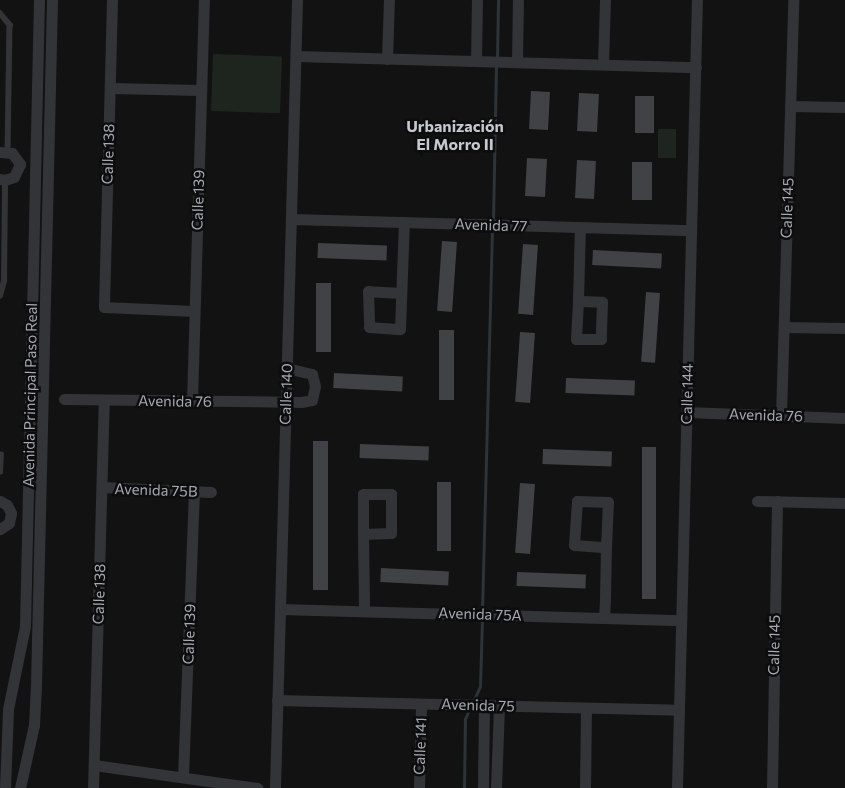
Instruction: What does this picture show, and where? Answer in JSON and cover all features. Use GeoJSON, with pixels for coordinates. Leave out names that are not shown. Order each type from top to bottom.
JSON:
{"type":"FeatureCollection","features":[{"type":"Feature","properties":{"kind":"street","name":"Avenida Principal Paso Real"},"geometry":{"type":"LineString","coordinates":[[4,788],[8,709],[25,626],[39,0]]}},
{"type":"Feature","properties":{"kind":"street","name":"Avenida Principal Paso Real"},"geometry":{"type":"LineString","coordinates":[[20,788],[34,725],[37,676],[42,521],[52,0]]}},
{"type":"Feature","properties":{"kind":"street","name":"Calle 138"},"geometry":{"type":"LineString","coordinates":[[112,0],[104,308],[194,311]]}},
{"type":"Feature","properties":{"kind":"street","name":"Calle 139"},"geometry":{"type":"LineString","coordinates":[[192,401],[204,0]]}},
{"type":"Feature","properties":{"kind":"street","name":"Calle 140"},"geometry":{"type":"LineString","coordinates":[[275,788],[297,0]]}},
{"type":"Feature","properties":{"kind":"street"},"geometry":{"type":"LineString","coordinates":[[387,59],[389,0]]}},
{"type":"Feature","properties":{"kind":"street"},"geometry":{"type":"LineString","coordinates":[[476,61],[477,0]]}},
{"type":"Feature","properties":{"kind":"street"},"geometry":{"type":"LineString","coordinates":[[511,62],[518,0]]}},
{"type":"Feature","properties":{"kind":"street"},"geometry":{"type":"LineString","coordinates":[[603,64],[606,0]]}},
{"type":"Feature","properties":{"kind":"street","name":"Calle 144"},"geometry":{"type":"LineString","coordinates":[[677,788],[697,0]]}},
{"type":"Feature","properties":{"kind":"street","name":"Calle 145"},"geometry":{"type":"LineString","coordinates":[[781,416],[793,0]]}},
{"type":"Feature","properties":{"kind":"street"},"geometry":{"type":"LineString","coordinates":[[296,56],[696,67]]}},
{"type":"Feature","properties":{"kind":"street"},"geometry":{"type":"LineString","coordinates":[[110,88],[201,90]]}},
{"type":"Feature","properties":{"kind":"street"},"geometry":{"type":"LineString","coordinates":[[790,106],[845,108]]}},
{"type":"Feature","properties":{"kind":"street"},"geometry":{"type":"LineString","coordinates":[[4,152],[16,156],[20,164],[35,171],[48,171]]}},
{"type":"Feature","properties":{"kind":"street"},"geometry":{"type":"LineString","coordinates":[[3,180],[14,177],[20,164]]}},
{"type":"Feature","properties":{"kind":"street","name":"Avenida 77"},"geometry":{"type":"LineString","coordinates":[[291,219],[691,230]]}},
{"type":"Feature","properties":{"kind":"street"},"geometry":{"type":"LineString","coordinates":[[401,293],[404,222]]}},
{"type":"Feature","properties":{"kind":"street"},"geometry":{"type":"LineString","coordinates":[[578,301],[580,227]]}},
{"type":"Feature","properties":{"kind":"street"},"geometry":{"type":"LineString","coordinates":[[784,327],[845,328]]}},
{"type":"Feature","properties":{"kind":"street","name":"Avenida 76"},"geometry":{"type":"LineString","coordinates":[[64,399],[286,402],[312,400],[315,386],[312,374],[287,368]]}},
{"type":"Feature","properties":{"kind":"street","name":"Calle 138"},"geometry":{"type":"LineString","coordinates":[[93,788],[104,400]]}},
{"type":"Feature","properties":{"kind":"street","name":"Avenida 76"},"geometry":{"type":"LineString","coordinates":[[687,412],[845,418]]}},
{"type":"Feature","properties":{"kind":"street","name":"Avenida 75B"},"geometry":{"type":"LineString","coordinates":[[102,487],[210,492]]}},
{"type":"Feature","properties":{"kind":"street","name":"Calle 139"},"geometry":{"type":"LineString","coordinates":[[184,777],[194,491]]}},
{"type":"Feature","properties":{"kind":"street"},"geometry":{"type":"LineString","coordinates":[[0,500],[7,505],[11,515],[9,523],[0,529]]}},
{"type":"Feature","properties":{"kind":"street"},"geometry":{"type":"LineString","coordinates":[[604,618],[608,502],[577,501],[574,545],[606,547]]}},
{"type":"Feature","properties":{"kind":"street"},"geometry":{"type":"LineString","coordinates":[[757,501],[845,503]]}},
{"type":"Feature","properties":{"kind":"street","name":"Calle 145"},"geometry":{"type":"LineString","coordinates":[[772,788],[777,501]]}},
{"type":"Feature","properties":{"kind":"street"},"geometry":{"type":"LineString","coordinates":[[11,515],[28,520],[42,521]]}},
{"type":"Feature","properties":{"kind":"street"},"geometry":{"type":"LineString","coordinates":[[364,534],[364,610]]}},
{"type":"Feature","properties":{"kind":"street","name":"Avenida 75A"},"geometry":{"type":"LineString","coordinates":[[280,608],[681,620]]}},
{"type":"Feature","properties":{"kind":"street"},"geometry":{"type":"LineString","coordinates":[[15,673],[37,676]]}},
{"type":"Feature","properties":{"kind":"street","name":"Avenida 75"},"geometry":{"type":"LineString","coordinates":[[277,700],[679,710]]}},
{"type":"Feature","properties":{"kind":"street","name":"Calle 141"},"geometry":{"type":"LineString","coordinates":[[419,788],[421,704]]}},
{"type":"Feature","properties":{"kind":"street"},"geometry":{"type":"LineString","coordinates":[[476,705],[482,788]]}},
{"type":"Feature","properties":{"kind":"street"},"geometry":{"type":"LineString","coordinates":[[496,788],[498,706]]}},
{"type":"Feature","properties":{"kind":"street"},"geometry":{"type":"LineString","coordinates":[[585,788],[586,708]]}},
{"type":"Feature","properties":{"kind":"street"},"geometry":{"type":"LineString","coordinates":[[94,765],[257,788]]}},
{"type":"Feature","properties":{"kind":"lane"},"geometry":{"type":"LineString","coordinates":[[0,13],[10,25],[4,152]]}},
{"type":"Feature","properties":{"kind":"lane"},"geometry":{"type":"LineString","coordinates":[[0,296],[4,281],[3,180]]}},
{"type":"Feature","properties":{"kind":"lane"},"geometry":{"type":"LineString","coordinates":[[0,472],[1,455]]}},
{"type":"Feature","properties":{"kind":"shaded area"},"geometry":{"type":"Polygon","coordinates":[[[213,54],[282,56],[280,113],[211,111],[213,54]]]}},
{"type":"Feature","properties":{"kind":"shaded area"},"geometry":{"type":"Polygon","coordinates":[[[658,129],[676,129],[676,158],[658,158],[658,129]]]}},
{"type":"Feature","properties":{"kind":"building"},"geometry":{"type":"Polygon","coordinates":[[[531,91],[550,92],[548,130],[529,129],[531,91]]]}},
{"type":"Feature","properties":{"kind":"building"},"geometry":{"type":"Polygon","coordinates":[[[579,93],[599,94],[597,132],[577,131],[579,93]]]}},
{"type":"Feature","properties":{"kind":"building"},"geometry":{"type":"Polygon","coordinates":[[[635,96],[654,96],[654,133],[635,133],[635,96]]]}},
{"type":"Feature","properties":{"kind":"building"},"geometry":{"type":"Polygon","coordinates":[[[527,158],[547,159],[545,197],[525,196],[527,158]]]}},
{"type":"Feature","properties":{"kind":"building"},"geometry":{"type":"Polygon","coordinates":[[[577,160],[596,161],[594,199],[575,198],[577,160]]]}},
{"type":"Feature","properties":{"kind":"building"},"geometry":{"type":"Polygon","coordinates":[[[632,162],[652,162],[652,200],[632,200],[632,162]]]}},
{"type":"Feature","properties":{"kind":"building"},"geometry":{"type":"Polygon","coordinates":[[[442,241],[457,242],[452,312],[437,311],[442,241]]]}},
{"type":"Feature","properties":{"kind":"building"},"geometry":{"type":"Polygon","coordinates":[[[318,243],[387,245],[386,260],[317,258],[318,243]]]}},
{"type":"Feature","properties":{"kind":"building"},"geometry":{"type":"Polygon","coordinates":[[[523,244],[538,245],[533,315],[518,314],[523,244]]]}},
{"type":"Feature","properties":{"kind":"building"},"geometry":{"type":"Polygon","coordinates":[[[593,250],[662,254],[661,269],[592,265],[593,250]]]}},
{"type":"Feature","properties":{"kind":"building"},"geometry":{"type":"Polygon","coordinates":[[[316,283],[331,283],[331,352],[316,352],[316,283]]]}},
{"type":"Feature","properties":{"kind":"building"},"geometry":{"type":"Polygon","coordinates":[[[646,292],[660,293],[655,363],[641,362],[646,292]]]}},
{"type":"Feature","properties":{"kind":"building"},"geometry":{"type":"Polygon","coordinates":[[[439,330],[454,330],[454,400],[439,400],[439,330]]]}},
{"type":"Feature","properties":{"kind":"building"},"geometry":{"type":"Polygon","coordinates":[[[520,332],[535,333],[530,403],[515,402],[520,332]]]}},
{"type":"Feature","properties":{"kind":"building"},"geometry":{"type":"Polygon","coordinates":[[[334,373],[403,377],[402,392],[333,388],[334,373]]]}},
{"type":"Feature","properties":{"kind":"building"},"geometry":{"type":"Polygon","coordinates":[[[566,378],[635,380],[634,395],[565,393],[566,378]]]}},
{"type":"Feature","properties":{"kind":"building"},"geometry":{"type":"Polygon","coordinates":[[[313,441],[328,441],[328,590],[313,590],[313,441]]]}},
{"type":"Feature","properties":{"kind":"building"},"geometry":{"type":"Polygon","coordinates":[[[360,444],[429,446],[428,460],[360,458],[360,444]]]}},
{"type":"Feature","properties":{"kind":"building"},"geometry":{"type":"Polygon","coordinates":[[[642,447],[656,447],[656,599],[642,599],[642,447]]]}},
{"type":"Feature","properties":{"kind":"building"},"geometry":{"type":"Polygon","coordinates":[[[543,449],[612,451],[611,466],[542,464],[543,449]]]}},
{"type":"Feature","properties":{"kind":"building"},"geometry":{"type":"Polygon","coordinates":[[[437,482],[451,482],[451,551],[437,551],[437,482]]]}},
{"type":"Feature","properties":{"kind":"building"},"geometry":{"type":"Polygon","coordinates":[[[520,483],[535,484],[530,554],[515,553],[520,483]]]}},
{"type":"Feature","properties":{"kind":"building"},"geometry":{"type":"Polygon","coordinates":[[[381,568],[449,572],[448,586],[380,582],[381,568]]]}},
{"type":"Feature","properties":{"kind":"building"},"geometry":{"type":"Polygon","coordinates":[[[517,572],[586,574],[585,588],[517,586],[517,572]]]}},
{"type":"Feature","properties":{"kind":"waterway"},"geometry":{"type":"LineString","coordinates":[[497,59],[498,0]]}},
{"type":"Feature","properties":{"kind":"waterway"},"geometry":{"type":"LineString","coordinates":[[493,221],[496,65]]}},
{"type":"Feature","properties":{"kind":"waterway"},"geometry":{"type":"LineString","coordinates":[[482,611],[492,227]]}},
{"type":"Feature","properties":{"kind":"waterway"},"geometry":{"type":"LineString","coordinates":[[473,702],[480,686],[482,617]]}},
{"type":"Feature","properties":{"kind":"waterway"},"geometry":{"type":"LineString","coordinates":[[464,788],[465,719],[470,707]]}},
{"type":"Feature","properties":{"kind":"district","name":"Urbanización El Morro II"},"geometry":{"type":"Point","coordinates":[455,135]}}]}
